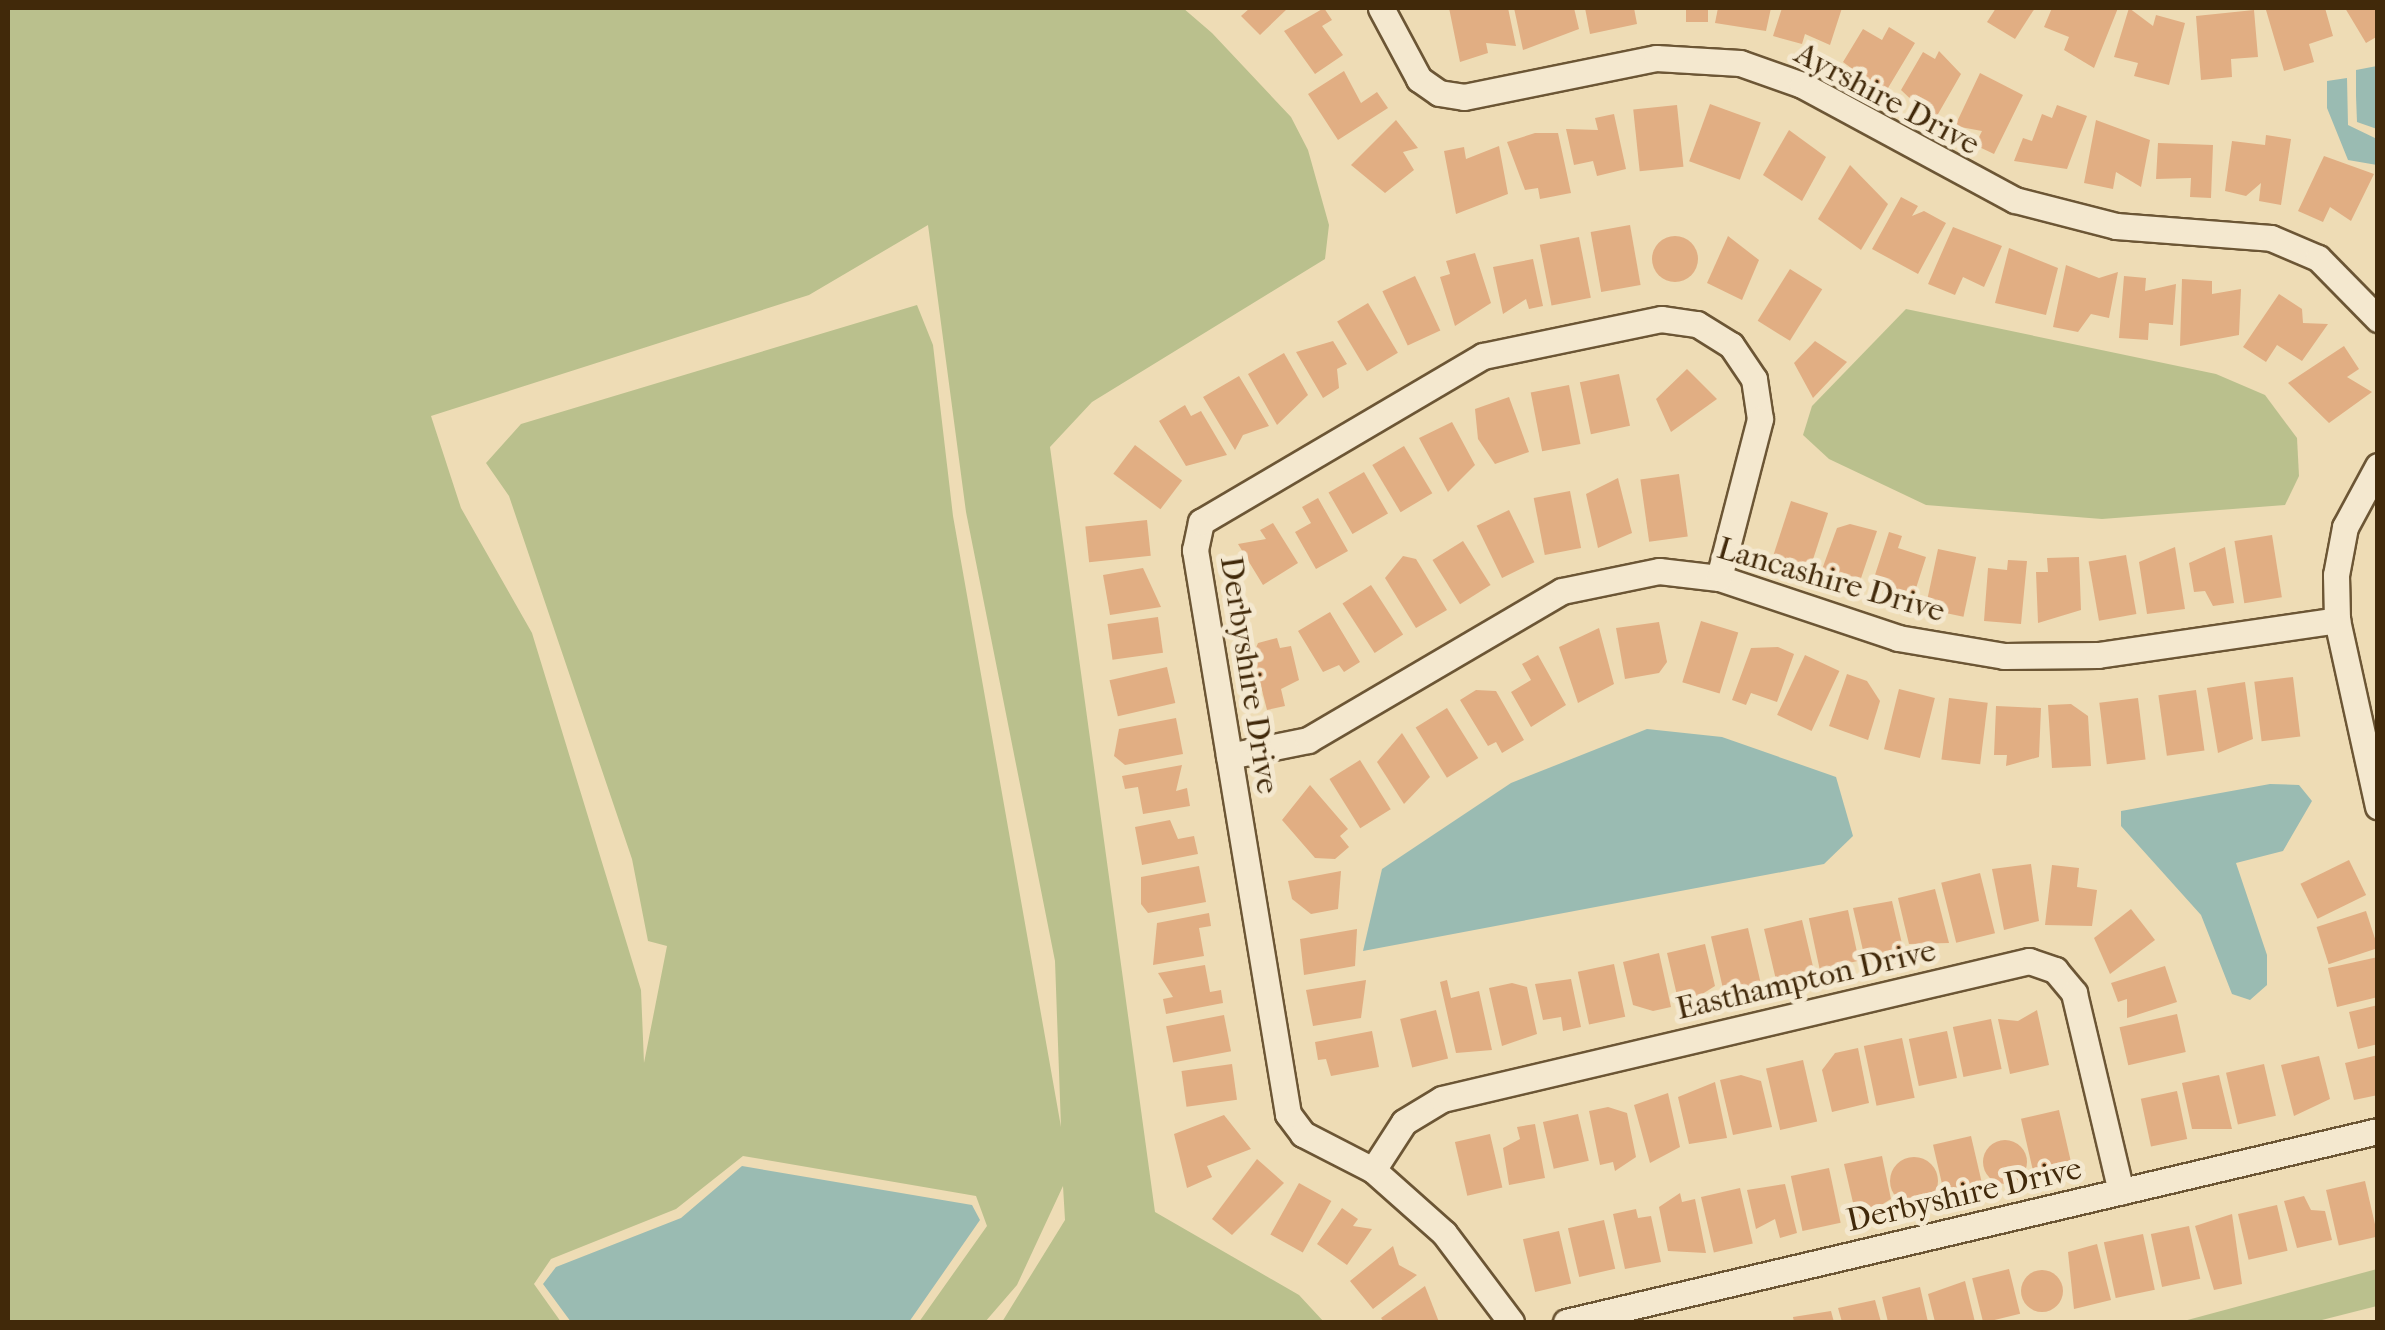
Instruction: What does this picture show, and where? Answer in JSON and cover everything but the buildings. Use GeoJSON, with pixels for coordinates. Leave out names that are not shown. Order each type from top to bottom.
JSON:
{"type":"FeatureCollection","features":[{"type":"Feature","properties":{"kind":"street","name":"Ayrshire Drive"},"geometry":{"type":"LineString","coordinates":[[1381,8],[1419,79],[1440,94],[1464,97],[1656,58],[1740,63],[1802,85],[2015,200],[2116,226],[2271,238],[2318,258],[2378,319]]}},
{"type":"Feature","properties":{"kind":"street","name":"Derbyshire Drive"},"geometry":{"type":"LineString","coordinates":[[1511,1322],[1444,1233],[1373,1170],[1303,1134],[1288,1114],[1195,550],[1201,522],[1483,356],[1661,319],[1697,324],[1731,345],[1754,380],[1760,418],[1719,578]]}},
{"type":"Feature","properties":{"kind":"street"},"geometry":{"type":"LineString","coordinates":[[2378,466],[2345,527],[2337,620],[2378,806]]}},
{"type":"Feature","properties":{"kind":"street","name":"Lancashire Drive"},"geometry":{"type":"LineString","coordinates":[[1229,756],[1308,740],[1562,591],[1659,571],[1719,578],[1898,638],[2004,656],[2098,655],[2337,620]]}},
{"type":"Feature","properties":{"kind":"street","name":"Easthampton Drive"},"geometry":{"type":"LineString","coordinates":[[1373,1170],[1404,1122],[1442,1099],[2028,961],[2055,970],[2074,993],[2121,1192]]}},
{"type":"Feature","properties":{"kind":"street","name":"Derbyshire Drive"},"geometry":{"type":"LineString","coordinates":[[1566,1322],[2378,1131]]}},
{"type":"Feature","properties":{"kind":"green space"},"geometry":{"type":"Polygon","coordinates":[[[8,8],[1183,8],[1212,33],[1291,117],[1308,150],[1329,225],[1325,259],[1092,402],[1050,447],[1155,1212],[1299,1295],[1324,1322],[1002,1322],[1065,1220],[1063,1186],[1017,1285],[985,1322],[919,1322],[987,1226],[976,1196],[743,1156],[676,1209],[551,1259],[534,1284],[561,1322],[8,1322],[8,8]],[[928,225],[809,295],[431,416],[461,508],[532,633],[641,990],[644,1063],[667,946],[648,941],[632,859],[509,496],[486,463],[521,424],[917,305],[933,345],[953,516],[1061,1127],[1055,961],[966,512],[928,225]]]}},
{"type":"Feature","properties":{"kind":"green space"},"geometry":{"type":"Polygon","coordinates":[[[1906,309],[2216,374],[2265,395],[2297,438],[2299,476],[2285,505],[2102,519],[1926,505],[1829,459],[1803,435],[1812,406],[1906,309]]]}},
{"type":"Feature","properties":{"kind":"green space"},"geometry":{"type":"Polygon","coordinates":[[[2377,1269],[2377,1306],[2314,1322],[2180,1322],[2377,1269]]]}},
{"type":"Feature","properties":{"kind":"water"},"geometry":{"type":"Polygon","coordinates":[[[2378,66],[2377,129],[2357,122],[2356,70],[2378,66]]]}},
{"type":"Feature","properties":{"kind":"water"},"geometry":{"type":"Polygon","coordinates":[[[2347,78],[2348,125],[2377,139],[2377,165],[2348,160],[2327,108],[2327,81],[2347,78]]]}},
{"type":"Feature","properties":{"kind":"water"},"geometry":{"type":"Polygon","coordinates":[[[1647,729],[1722,737],[1836,777],[1853,836],[1824,864],[1363,951],[1382,869],[1511,783],[1647,729]]]}},
{"type":"Feature","properties":{"kind":"water"},"geometry":{"type":"Polygon","coordinates":[[[2270,784],[2299,785],[2312,801],[2283,851],[2236,863],[2267,955],[2267,985],[2250,1000],[2232,994],[2201,915],[2121,826],[2121,811],[2270,784]]]}},
{"type":"Feature","properties":{"kind":"water"},"geometry":{"type":"Polygon","coordinates":[[[742,1166],[972,1205],[980,1220],[909,1322],[571,1322],[543,1284],[556,1267],[681,1218],[742,1166]]]}}]}
